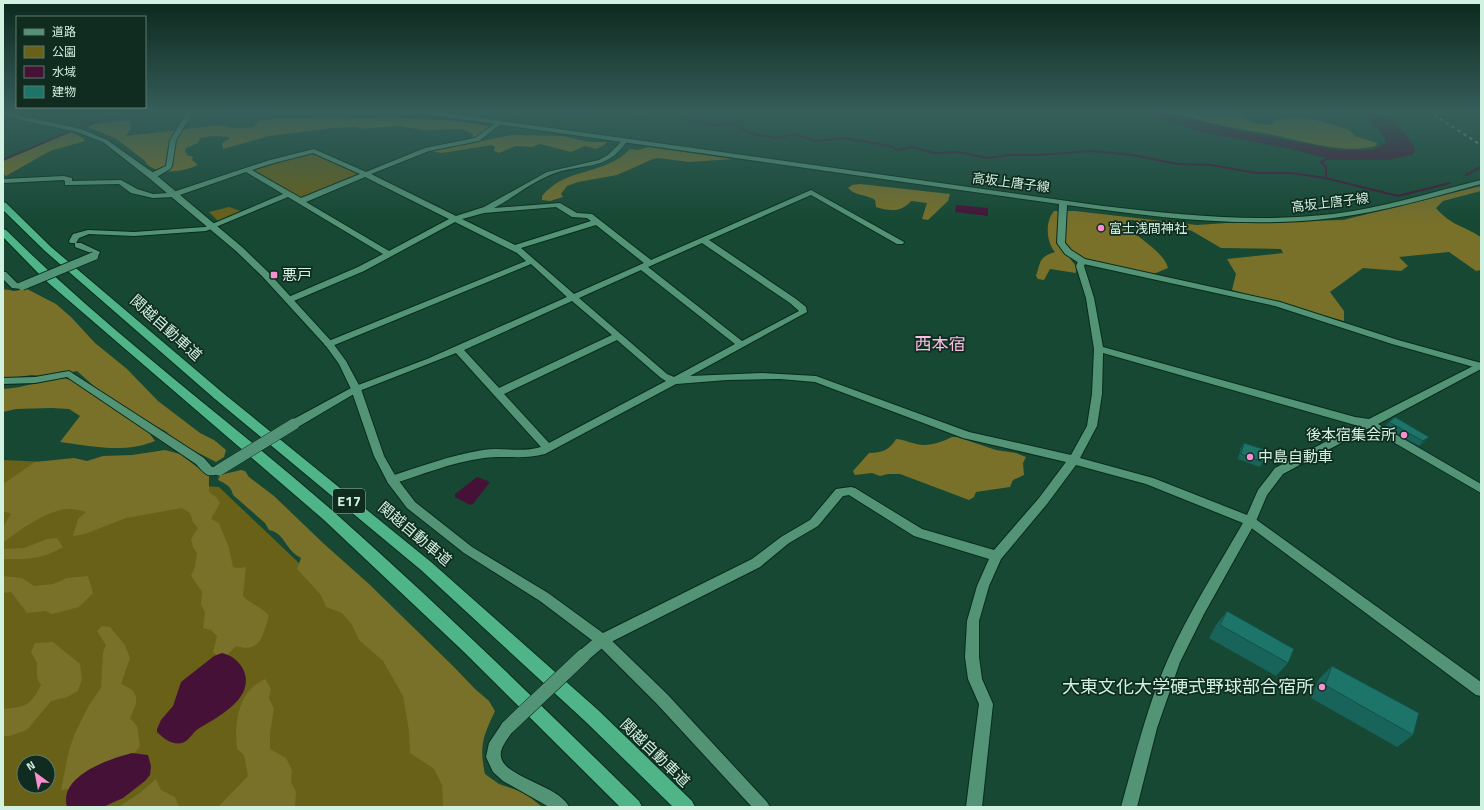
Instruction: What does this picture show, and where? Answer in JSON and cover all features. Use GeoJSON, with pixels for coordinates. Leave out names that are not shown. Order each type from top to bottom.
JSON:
{"type":"FeatureCollection","features":[{"type":"Feature","properties":{"kind":"highway","name":"関越自動車道"},"geometry":{"type":"LineString","coordinates":[[3,205],[48,249],[219,396],[305,465],[438,576],[592,716],[686,807]]}},
{"type":"Feature","properties":{"kind":"highway","name":"E17"},"geometry":{"type":"LineString","coordinates":[[3,232],[49,278],[166,379],[335,521],[470,647],[633,807]]}},
{"type":"Feature","properties":{"kind":"street"},"geometry":{"type":"LineString","coordinates":[[115,149],[152,176],[265,274],[329,344],[343,363],[356,389],[379,456],[392,480],[411,505],[468,550],[544,597],[602,640],[642,678],[762,807]]}},
{"type":"Feature","properties":{"kind":"street"},"geometry":{"type":"LineString","coordinates":[[152,176],[167,169],[169,166],[172,149]]}},
{"type":"Feature","properties":{"kind":"street"},"geometry":{"type":"LineString","coordinates":[[301,201],[430,149]]}},
{"type":"Feature","properties":{"kind":"street"},"geometry":{"type":"LineString","coordinates":[[484,211],[545,174],[566,167],[597,163],[611,156],[620,149]]}},
{"type":"Feature","properties":{"kind":"street","name":"高坂上唐子線"},"geometry":{"type":"LineString","coordinates":[[681,149],[1189,217],[1243,220],[1298,219],[1358,212],[1481,182]]}},
{"type":"Feature","properties":{"kind":"street"},"geometry":{"type":"LineString","coordinates":[[3,181],[64,178],[69,180],[68,183],[121,182],[134,191],[153,196],[173,194],[281,158],[314,151],[456,218],[514,248],[532,261],[664,376],[674,381],[743,376],[816,379],[967,435],[1074,460],[1149,481],[1250,522],[1481,690]]}},
{"type":"Feature","properties":{"kind":"street"},"geometry":{"type":"LineString","coordinates":[[246,169],[389,254]]}},
{"type":"Feature","properties":{"kind":"street"},"geometry":{"type":"LineString","coordinates":[[3,381],[35,380],[69,374],[200,461],[210,472],[219,470],[294,424],[356,389],[400,374],[458,349],[811,192],[900,242]]}},
{"type":"Feature","properties":{"kind":"street"},"geometry":{"type":"LineString","coordinates":[[3,274],[14,286],[22,286],[94,256],[96,252],[75,243],[76,236],[88,232],[134,234],[199,230],[212,227],[289,194]]}},
{"type":"Feature","properties":{"kind":"street"},"geometry":{"type":"LineString","coordinates":[[1063,201],[1061,243],[1068,252],[1082,261],[1277,304],[1395,342],[1480,365]]}},
{"type":"Feature","properties":{"kind":"street"},"geometry":{"type":"LineString","coordinates":[[289,300],[360,269],[456,218],[484,211],[553,204],[564,208],[575,215],[590,216],[651,264]]}},
{"type":"Feature","properties":{"kind":"street"},"geometry":{"type":"LineString","coordinates":[[514,248],[597,222]]}},
{"type":"Feature","properties":{"kind":"street"},"geometry":{"type":"LineString","coordinates":[[392,480],[475,456],[496,453],[533,452],[548,448],[802,312],[803,309],[703,240]]}},
{"type":"Feature","properties":{"kind":"street"},"geometry":{"type":"LineString","coordinates":[[329,344],[532,261]]}},
{"type":"Feature","properties":{"kind":"street"},"geometry":{"type":"LineString","coordinates":[[974,807],[986,704],[975,679],[972,657],[973,621],[983,586],[996,556],[1043,501],[1074,460],[1092,426],[1097,394],[1099,349],[1090,298],[1080,266],[1082,261]]}},
{"type":"Feature","properties":{"kind":"street"},"geometry":{"type":"LineString","coordinates":[[642,267],[742,345]]}},
{"type":"Feature","properties":{"kind":"street"},"geometry":{"type":"LineString","coordinates":[[497,393],[618,336]]}},
{"type":"Feature","properties":{"kind":"street"},"geometry":{"type":"LineString","coordinates":[[458,349],[548,448]]}},
{"type":"Feature","properties":{"kind":"street"},"geometry":{"type":"LineString","coordinates":[[1099,349],[1355,421],[1369,423],[1481,489]]}},
{"type":"Feature","properties":{"kind":"street"},"geometry":{"type":"LineString","coordinates":[[1129,807],[1150,728],[1174,661],[1200,610],[1250,522],[1262,493],[1278,471],[1480,365]]}},
{"type":"Feature","properties":{"kind":"street"},"geometry":{"type":"LineString","coordinates":[[561,807],[555,801],[525,787],[508,776],[495,763],[492,752],[494,745],[508,727],[582,656],[602,640],[756,563],[785,540],[814,523],[836,496],[846,491],[851,491],[918,533],[996,556]]}},
{"type":"Feature","properties":{"kind":"green space"},"geometry":{"type":"Polygon","coordinates":[[[310,153],[360,174],[304,198],[300,198],[252,169],[283,159],[310,153]]]}},
{"type":"Feature","properties":{"kind":"green space"},"geometry":{"type":"Polygon","coordinates":[[[229,207],[244,212],[220,223],[209,212],[229,207]]]}},
{"type":"Feature","properties":{"kind":"green space"},"geometry":{"type":"Polygon","coordinates":[[[3,460],[111,465],[176,484],[219,487],[385,645],[463,807],[3,807],[3,460]]]}},
{"type":"Feature","properties":{"kind":"shaded area"},"geometry":{"type":"Polygon","coordinates":[[[30,149],[58,149],[50,151],[6,176],[3,173],[3,161],[30,149]]]}},
{"type":"Feature","properties":{"kind":"shaded area"},"geometry":{"type":"Polygon","coordinates":[[[129,149],[186,149],[187,155],[193,157],[192,160],[198,165],[185,170],[169,172],[155,169],[129,149]]]}},
{"type":"Feature","properties":{"kind":"shaded area"},"geometry":{"type":"Polygon","coordinates":[[[442,149],[468,149],[442,153],[431,151],[442,149]]]}},
{"type":"Feature","properties":{"kind":"shaded area"},"geometry":{"type":"Polygon","coordinates":[[[495,149],[509,149],[499,153],[494,151],[495,149]]]}},
{"type":"Feature","properties":{"kind":"shaded area"},"geometry":{"type":"Polygon","coordinates":[[[559,149],[578,149],[571,152],[559,149]]]}},
{"type":"Feature","properties":{"kind":"shaded area"},"geometry":{"type":"Polygon","coordinates":[[[630,149],[662,149],[733,159],[689,162],[658,158],[653,159],[617,175],[578,182],[567,186],[561,194],[563,197],[550,201],[542,200],[542,196],[552,186],[563,180],[609,164],[620,158],[630,149]]]}},
{"type":"Feature","properties":{"kind":"shaded area"},"geometry":{"type":"Polygon","coordinates":[[[860,184],[950,194],[948,201],[928,220],[922,219],[927,203],[911,201],[903,208],[895,210],[876,207],[875,200],[851,191],[848,188],[852,185],[860,184]]]}},
{"type":"Feature","properties":{"kind":"shaded area"},"geometry":{"type":"Polygon","coordinates":[[[1481,186],[1481,191],[1443,201],[1436,208],[1452,222],[1481,237],[1481,270],[1476,271],[1449,252],[1399,257],[1408,266],[1401,271],[1363,268],[1330,292],[1344,311],[1344,321],[1232,290],[1236,274],[1227,259],[1283,253],[1281,249],[1221,248],[1192,231],[1175,226],[1143,227],[1136,221],[1126,221],[1126,226],[1156,251],[1166,262],[1168,268],[1156,273],[1147,273],[1068,256],[1076,266],[1076,273],[1050,269],[1044,280],[1038,279],[1036,276],[1041,260],[1055,252],[1048,237],[1049,220],[1054,211],[1075,211],[1197,225],[1343,220],[1481,186]]]}},
{"type":"Feature","properties":{"kind":"shaded area"},"geometry":{"type":"Polygon","coordinates":[[[3,289],[14,291],[27,289],[56,304],[71,317],[95,343],[127,369],[158,401],[200,433],[214,440],[226,450],[224,457],[216,462],[181,444],[165,431],[131,413],[105,396],[77,371],[47,377],[32,375],[3,379],[3,289]]]}},
{"type":"Feature","properties":{"kind":"shaded area"},"geometry":{"type":"Polygon","coordinates":[[[64,378],[76,382],[96,397],[147,430],[155,441],[144,445],[120,448],[96,447],[60,442],[80,416],[69,409],[16,409],[3,412],[3,389],[64,378]]]}},
{"type":"Feature","properties":{"kind":"shaded area"},"geometry":{"type":"Polygon","coordinates":[[[952,437],[957,437],[996,450],[1016,453],[1026,457],[1023,463],[1024,475],[1013,480],[1010,487],[976,492],[974,497],[969,500],[900,474],[880,476],[872,473],[855,475],[853,471],[869,453],[885,450],[894,443],[896,439],[924,445],[939,442],[952,437]]]}},
{"type":"Feature","properties":{"kind":"shaded area"},"geometry":{"type":"Polygon","coordinates":[[[165,450],[180,454],[209,476],[209,492],[216,497],[220,503],[211,519],[219,523],[229,548],[233,567],[246,567],[243,596],[269,616],[263,635],[256,645],[245,648],[236,646],[224,658],[219,658],[213,652],[217,636],[211,630],[203,628],[205,613],[201,604],[202,592],[191,576],[195,567],[197,553],[193,547],[191,539],[198,528],[193,522],[190,513],[182,508],[126,518],[85,534],[73,536],[78,519],[86,512],[67,509],[50,513],[42,517],[17,532],[3,543],[3,527],[11,514],[3,511],[3,484],[35,462],[74,458],[87,461],[103,456],[132,455],[165,450]]]}},
{"type":"Feature","properties":{"kind":"shaded area"},"geometry":{"type":"Polygon","coordinates":[[[241,470],[245,471],[249,477],[274,496],[369,584],[489,701],[495,711],[483,741],[482,756],[485,774],[499,784],[525,793],[542,807],[443,807],[442,785],[434,769],[410,753],[409,731],[403,696],[383,661],[359,640],[352,625],[342,613],[326,607],[321,595],[297,569],[301,558],[291,550],[279,535],[269,530],[265,523],[233,495],[228,486],[218,480],[220,475],[241,470]]]}},
{"type":"Feature","properties":{"kind":"shaded area"},"geometry":{"type":"Polygon","coordinates":[[[57,538],[63,547],[49,554],[27,559],[3,559],[3,549],[24,548],[47,539],[57,538]]]}},
{"type":"Feature","properties":{"kind":"shaded area"},"geometry":{"type":"Polygon","coordinates":[[[3,576],[22,578],[34,586],[53,584],[67,578],[88,576],[93,593],[79,607],[52,614],[45,611],[27,613],[11,592],[3,593],[3,576]]]}},
{"type":"Feature","properties":{"kind":"shaded area"},"geometry":{"type":"Polygon","coordinates":[[[102,626],[110,627],[125,645],[130,658],[121,684],[135,693],[136,702],[130,718],[137,726],[140,746],[128,762],[80,788],[61,790],[69,750],[75,733],[89,705],[101,688],[103,652],[106,645],[97,631],[102,626]]]}},
{"type":"Feature","properties":{"kind":"shaded area"},"geometry":{"type":"Polygon","coordinates":[[[53,642],[80,664],[82,679],[78,691],[67,697],[51,701],[27,730],[9,736],[3,736],[3,709],[26,704],[34,697],[41,685],[37,678],[37,663],[31,652],[35,643],[53,642]]]}},
{"type":"Feature","properties":{"kind":"shaded area"},"geometry":{"type":"Polygon","coordinates":[[[265,679],[271,689],[269,698],[274,709],[270,733],[270,749],[286,758],[292,770],[291,782],[296,792],[295,807],[218,807],[248,776],[244,755],[237,749],[237,719],[243,700],[249,691],[256,684],[265,679]]]}},
{"type":"Feature","properties":{"kind":"shaded area"},"geometry":{"type":"Polygon","coordinates":[[[156,779],[161,790],[175,797],[179,807],[119,807],[141,792],[156,779]]]}},
{"type":"Feature","properties":{"kind":"water"},"geometry":{"type":"Polygon","coordinates":[[[1291,149],[1416,150],[1412,155],[1388,160],[1333,160],[1291,149]]]}},
{"type":"Feature","properties":{"kind":"water"},"geometry":{"type":"Polygon","coordinates":[[[956,205],[988,208],[988,216],[955,212],[956,205]]]}},
{"type":"Feature","properties":{"kind":"water"},"geometry":{"type":"Polygon","coordinates":[[[477,477],[490,482],[473,504],[470,505],[455,497],[455,494],[477,477]]]}},
{"type":"Feature","properties":{"kind":"water"},"geometry":{"type":"Polygon","coordinates":[[[222,653],[229,655],[239,663],[243,669],[246,679],[245,689],[240,698],[215,719],[198,729],[189,739],[184,742],[175,743],[165,739],[157,732],[157,729],[161,720],[173,706],[181,682],[214,656],[222,653]]]}},
{"type":"Feature","properties":{"kind":"water"},"geometry":{"type":"Polygon","coordinates":[[[132,753],[148,755],[151,766],[150,775],[145,781],[123,798],[103,807],[67,807],[66,796],[70,786],[78,778],[99,765],[132,753]]]}},
{"type":"Feature","properties":{"kind":"building"},"geometry":{"type":"Polygon","coordinates":[[[1395,417],[1429,437],[1423,441],[1389,422],[1395,417]]]}},
{"type":"Feature","properties":{"kind":"building"},"geometry":{"type":"Polygon","coordinates":[[[1244,443],[1266,450],[1263,462],[1241,454],[1244,443]]]}},
{"type":"Feature","properties":{"kind":"building"},"geometry":{"type":"Polygon","coordinates":[[[1227,611],[1294,649],[1288,663],[1220,625],[1227,611]]]}},
{"type":"Feature","properties":{"kind":"building"},"geometry":{"type":"Polygon","coordinates":[[[1332,666],[1419,713],[1413,735],[1325,685],[1332,666]]]}},
{"type":"Feature","properties":{"kind":"waterway"},"geometry":{"type":"LineString","coordinates":[[3,160],[29,149]]}},
{"type":"Feature","properties":{"kind":"waterway"},"geometry":{"type":"LineString","coordinates":[[895,149],[903,149]]}},
{"type":"Feature","properties":{"kind":"waterway"},"geometry":{"type":"LineString","coordinates":[[919,149],[934,153],[959,152],[987,158],[1009,155],[1039,155],[1091,151],[1133,155],[1177,164],[1211,165],[1256,173],[1291,173],[1326,178]]}},
{"type":"Feature","properties":{"kind":"waterway"},"geometry":{"type":"LineString","coordinates":[[1326,176],[1326,167],[1321,162],[1331,157]]}},
{"type":"Feature","properties":{"kind":"waterway"},"geometry":{"type":"LineString","coordinates":[[1466,175],[1481,167]]}},
{"type":"Feature","properties":{"kind":"waterway"},"geometry":{"type":"LineString","coordinates":[[1325,178],[1398,196],[1450,183]]}},
{"type":"Feature","properties":{"kind":"place","name":"富士浅間神社"},"geometry":{"type":"Point","coordinates":[1101,228]}},
{"type":"Feature","properties":{"kind":"place","name":"悪戸"},"geometry":{"type":"Point","coordinates":[274,275]}},
{"type":"Feature","properties":{"kind":"place","name":"後本宿集会所"},"geometry":{"type":"Point","coordinates":[1404,435]}},
{"type":"Feature","properties":{"kind":"place","name":"中島自動車"},"geometry":{"type":"Point","coordinates":[1250,457]}},
{"type":"Feature","properties":{"kind":"place","name":"大東文化大学硬式野球部合宿所"},"geometry":{"type":"Point","coordinates":[1322,687]}},
{"type":"Feature","properties":{"kind":"district","name":"西本宿"},"geometry":{"type":"Point","coordinates":[940,344]}}]}
